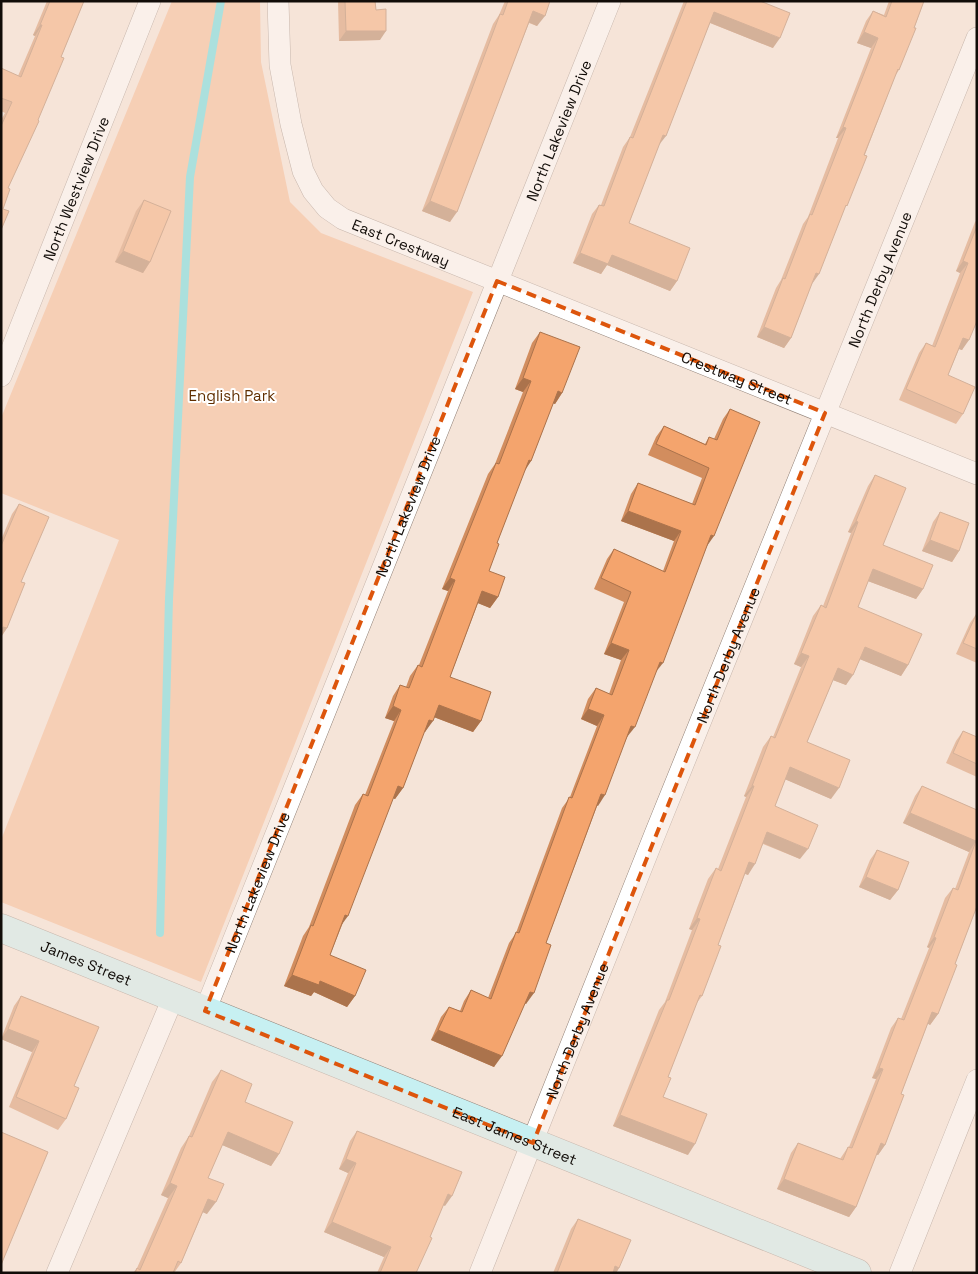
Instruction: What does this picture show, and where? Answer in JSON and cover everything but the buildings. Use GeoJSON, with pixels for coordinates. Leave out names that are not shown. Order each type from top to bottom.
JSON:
{"type":"FeatureCollection","features":[{"type":"Feature","properties":{"kind":"street","name":"North Westview Drive"},"geometry":{"type":"LineString","coordinates":[[1,376],[150,1]]}},
{"type":"Feature","properties":{"kind":"street","name":"East Crestway"},"geometry":{"type":"LineString","coordinates":[[278,1],[280,65],[291,124],[303,171],[313,191],[327,208],[343,218],[497,281]]}},
{"type":"Feature","properties":{"kind":"street","name":"North Lakeview Drive"},"geometry":{"type":"LineString","coordinates":[[205,1010],[610,1]]}},
{"type":"Feature","properties":{"kind":"street","name":"North Derby Avenue"},"geometry":{"type":"LineString","coordinates":[[480,1273],[655,834],[977,38]]}},
{"type":"Feature","properties":{"kind":"street","name":"Crestway Street"},"geometry":{"type":"LineString","coordinates":[[497,281],[977,474]]}},
{"type":"Feature","properties":{"kind":"street","name":"James Street"},"geometry":{"type":"LineString","coordinates":[[1,928],[173,998]]}},
{"type":"Feature","properties":{"kind":"street","name":"East James Street"},"geometry":{"type":"LineString","coordinates":[[173,998],[857,1273]]}},
{"type":"Feature","properties":{"kind":"street"},"geometry":{"type":"LineString","coordinates":[[57,1273],[173,998]]}},
{"type":"Feature","properties":{"kind":"street"},"geometry":{"type":"LineString","coordinates":[[900,1273],[977,1080]]}},
{"type":"Feature","properties":{"kind":"highlighted area"},"geometry":{"type":"Polygon","coordinates":[[[497,281],[825,413],[533,1143],[205,1011],[497,281]]]}},
{"type":"Feature","properties":{"kind":"green space","name":"English Park"},"geometry":{"type":"Polygon","coordinates":[[[172,1],[260,1],[261,62],[290,202],[321,233],[473,292],[201,982],[1,902],[1,840],[119,540],[1,493],[1,418],[172,1]]]}},
{"type":"Feature","properties":{"kind":"waterway"},"geometry":{"type":"LineString","coordinates":[[160,933],[169,599],[190,177],[221,1]]}}]}
